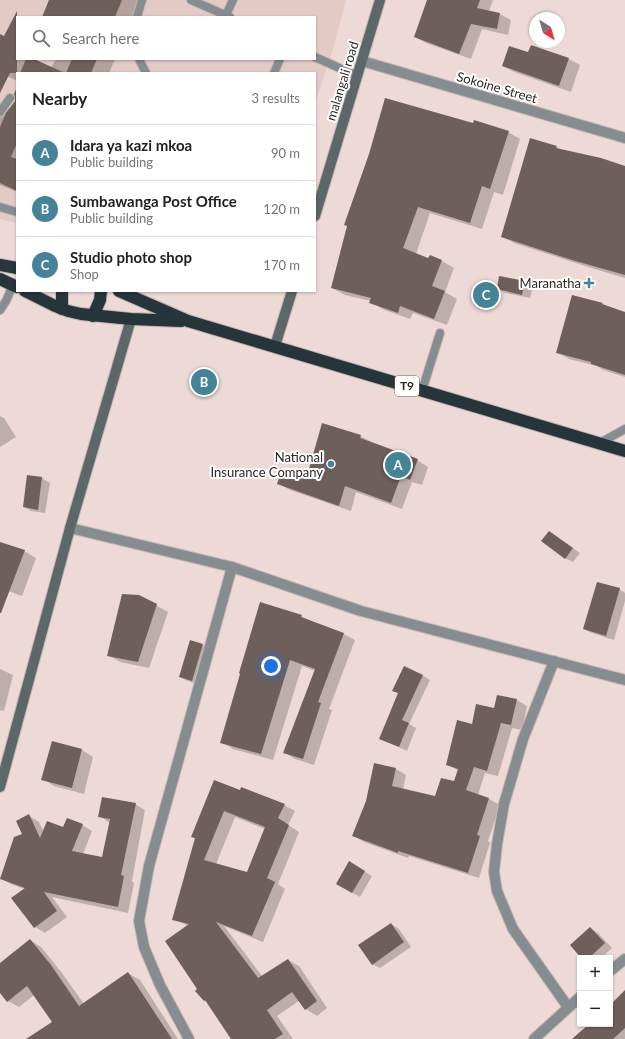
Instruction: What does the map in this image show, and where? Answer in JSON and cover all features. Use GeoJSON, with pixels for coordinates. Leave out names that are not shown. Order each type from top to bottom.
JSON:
{"type":"FeatureCollection","features":[{"type":"Feature","properties":{"kind":"highway"},"geometry":{"type":"LineString","coordinates":[[0,265],[16,268]]}},
{"type":"Feature","properties":{"kind":"highway"},"geometry":{"type":"LineString","coordinates":[[0,279],[15,286]]}},
{"type":"Feature","properties":{"kind":"highway","name":"T9"},"geometry":{"type":"LineString","coordinates":[[27,292],[62,309],[81,314],[131,319],[188,322]]}},
{"type":"Feature","properties":{"kind":"highway"},"geometry":{"type":"LineString","coordinates":[[62,292],[62,309]]}},
{"type":"Feature","properties":{"kind":"highway"},"geometry":{"type":"LineString","coordinates":[[93,316],[100,300],[101,292]]}},
{"type":"Feature","properties":{"kind":"highway","name":"T9"},"geometry":{"type":"LineString","coordinates":[[121,292],[188,322],[275,346],[625,451]]}},
{"type":"Feature","properties":{"kind":"street","name":"malangali road"},"geometry":{"type":"LineString","coordinates":[[316,213],[380,0]]}},
{"type":"Feature","properties":{"kind":"street","name":"Sokoine Street"},"geometry":{"type":"LineString","coordinates":[[362,61],[625,138]]}},
{"type":"Feature","properties":{"kind":"street"},"geometry":{"type":"LineString","coordinates":[[275,346],[292,292]]}},
{"type":"Feature","properties":{"kind":"street"},"geometry":{"type":"LineString","coordinates":[[0,787],[70,528],[131,319]]}},
{"type":"Feature","properties":{"kind":"street"},"geometry":{"type":"LineString","coordinates":[[70,528],[232,567],[361,611],[625,680]]}},
{"type":"Feature","properties":{"kind":"street"},"geometry":{"type":"LineString","coordinates":[[189,1039],[160,985],[144,947],[139,921],[149,866],[232,567]]}},
{"type":"Feature","properties":{"kind":"street"},"geometry":{"type":"LineString","coordinates":[[554,661],[524,739],[504,804],[496,844],[494,872],[497,891],[513,929],[568,1007]]}},
{"type":"Feature","properties":{"kind":"street"},"geometry":{"type":"LineString","coordinates":[[613,969],[625,959]]}},
{"type":"Feature","properties":{"kind":"street"},"geometry":{"type":"LineString","coordinates":[[534,1039],[577,1000]]}},
{"type":"Feature","properties":{"kind":"lane"},"geometry":{"type":"LineString","coordinates":[[137,16],[142,0]]}},
{"type":"Feature","properties":{"kind":"lane"},"geometry":{"type":"LineString","coordinates":[[191,0],[228,16],[232,0]]}},
{"type":"Feature","properties":{"kind":"lane"},"geometry":{"type":"LineString","coordinates":[[316,57],[357,76]]}},
{"type":"Feature","properties":{"kind":"lane"},"geometry":{"type":"LineString","coordinates":[[140,60],[146,72]]}},
{"type":"Feature","properties":{"kind":"lane"},"geometry":{"type":"LineString","coordinates":[[274,72],[280,60]]}},
{"type":"Feature","properties":{"kind":"lane"},"geometry":{"type":"LineString","coordinates":[[0,112],[10,98]]}},
{"type":"Feature","properties":{"kind":"lane"},"geometry":{"type":"LineString","coordinates":[[0,207],[16,212]]}},
{"type":"Feature","properties":{"kind":"lane"},"geometry":{"type":"LineString","coordinates":[[0,310],[15,286]]}},
{"type":"Feature","properties":{"kind":"lane"},"geometry":{"type":"LineString","coordinates":[[422,391],[440,333]]}},
{"type":"Feature","properties":{"kind":"lane"},"geometry":{"type":"LineString","coordinates":[[598,444],[625,429]]}},
{"type":"Feature","properties":{"kind":"shaded area"},"geometry":{"type":"Polygon","coordinates":[[[0,0],[346,0],[333,49],[316,101],[316,72],[16,72],[16,223],[0,219],[0,0]]]}},
{"type":"Feature","properties":{"kind":"building"},"geometry":{"type":"Polygon","coordinates":[[[49,0],[122,0],[115,16],[42,16],[49,0]]]}},
{"type":"Feature","properties":{"kind":"building"},"geometry":{"type":"Polygon","coordinates":[[[427,0],[480,0],[477,8],[500,13],[497,29],[471,24],[459,54],[414,37],[427,0]]]}},
{"type":"Feature","properties":{"kind":"building"},"geometry":{"type":"Polygon","coordinates":[[[17,11],[17,72],[10,73],[0,93],[0,34],[4,36],[17,11]]]}},
{"type":"Feature","properties":{"kind":"building"},"geometry":{"type":"Polygon","coordinates":[[[509,46],[528,52],[530,48],[540,48],[569,58],[559,86],[502,66],[509,46]]]}},
{"type":"Feature","properties":{"kind":"building"},"geometry":{"type":"Polygon","coordinates":[[[26,60],[36,60],[63,72],[20,72],[26,60]]]}},
{"type":"Feature","properties":{"kind":"building"},"geometry":{"type":"Polygon","coordinates":[[[72,60],[97,60],[91,72],[66,72],[72,60]]]}},
{"type":"Feature","properties":{"kind":"building"},"geometry":{"type":"Polygon","coordinates":[[[16,89],[16,145],[11,157],[16,159],[16,191],[0,183],[0,127],[6,113],[15,101],[14,94],[16,89]]]}},
{"type":"Feature","properties":{"kind":"building"},"geometry":{"type":"Polygon","coordinates":[[[385,98],[473,123],[474,120],[509,131],[490,189],[482,186],[470,223],[418,207],[403,248],[428,258],[430,255],[442,260],[432,286],[445,291],[434,319],[400,306],[398,313],[369,303],[371,298],[331,288],[347,226],[344,225],[369,154],[385,98]]]}},
{"type":"Feature","properties":{"kind":"building"},"geometry":{"type":"Polygon","coordinates":[[[530,138],[557,146],[556,148],[601,158],[625,166],[625,275],[501,237],[530,138]]]}},
{"type":"Feature","properties":{"kind":"building"},"geometry":{"type":"Polygon","coordinates":[[[499,276],[525,281],[522,295],[497,289],[499,276]]]}},
{"type":"Feature","properties":{"kind":"building"},"geometry":{"type":"Polygon","coordinates":[[[572,295],[603,303],[602,304],[625,312],[625,375],[591,364],[591,362],[556,353],[572,295]]]}},
{"type":"Feature","properties":{"kind":"building"},"geometry":{"type":"Polygon","coordinates":[[[322,423],[361,435],[360,438],[418,459],[410,480],[401,476],[391,503],[345,486],[339,506],[277,484],[282,469],[307,476],[322,423]]]}},
{"type":"Feature","properties":{"kind":"building"},"geometry":{"type":"Polygon","coordinates":[[[27,475],[42,477],[38,510],[23,507],[27,475]]]}},
{"type":"Feature","properties":{"kind":"building"},"geometry":{"type":"Polygon","coordinates":[[[549,531],[573,548],[565,559],[541,541],[549,531]]]}},
{"type":"Feature","properties":{"kind":"building"},"geometry":{"type":"Polygon","coordinates":[[[0,542],[25,550],[1,613],[0,613],[0,542]]]}},
{"type":"Feature","properties":{"kind":"building"},"geometry":{"type":"Polygon","coordinates":[[[597,582],[620,588],[606,636],[583,629],[597,582]]]}},
{"type":"Feature","properties":{"kind":"building"},"geometry":{"type":"Polygon","coordinates":[[[122,594],[139,595],[157,604],[138,662],[107,656],[122,594]]]}},
{"type":"Feature","properties":{"kind":"building"},"geometry":{"type":"Polygon","coordinates":[[[260,602],[302,615],[301,617],[344,633],[318,702],[321,703],[303,759],[283,753],[315,669],[290,660],[261,754],[220,743],[260,602]]]}},
{"type":"Feature","properties":{"kind":"building"},"geometry":{"type":"Polygon","coordinates":[[[190,640],[203,644],[192,681],[179,677],[190,640]]]}},
{"type":"Feature","properties":{"kind":"building"},"geometry":{"type":"Polygon","coordinates":[[[404,666],[423,675],[402,720],[409,723],[399,747],[379,739],[398,693],[392,691],[404,666]]]}},
{"type":"Feature","properties":{"kind":"building"},"geometry":{"type":"Polygon","coordinates":[[[497,695],[517,699],[511,725],[501,723],[487,771],[474,767],[466,790],[489,798],[477,835],[480,836],[468,873],[398,851],[398,853],[352,836],[366,801],[374,763],[396,768],[392,786],[435,796],[441,778],[454,781],[458,769],[446,765],[457,720],[472,724],[476,704],[494,708],[497,695]]]}},
{"type":"Feature","properties":{"kind":"building"},"geometry":{"type":"Polygon","coordinates":[[[52,741],[82,749],[72,788],[41,780],[52,741]]]}},
{"type":"Feature","properties":{"kind":"building"},"geometry":{"type":"Polygon","coordinates":[[[214,780],[240,790],[241,787],[285,804],[278,818],[289,825],[267,878],[275,882],[252,936],[216,922],[258,978],[288,959],[317,1001],[305,1010],[292,992],[267,1010],[283,1034],[275,1039],[231,1039],[205,1000],[204,1001],[195,991],[197,989],[165,941],[189,924],[172,920],[195,838],[191,837],[214,780]],[[224,811],[204,860],[247,872],[265,827],[224,811]]]}},
{"type":"Feature","properties":{"kind":"building"},"geometry":{"type":"Polygon","coordinates":[[[102,797],[136,803],[121,875],[124,876],[118,907],[44,892],[57,911],[34,928],[11,898],[25,888],[0,879],[14,837],[22,834],[16,821],[29,814],[40,838],[47,821],[63,827],[67,818],[83,824],[72,851],[102,857],[110,819],[98,817],[102,797]]]}},
{"type":"Feature","properties":{"kind":"building"},"geometry":{"type":"Polygon","coordinates":[[[349,861],[365,871],[352,893],[336,884],[349,861]]]}},
{"type":"Feature","properties":{"kind":"building"},"geometry":{"type":"Polygon","coordinates":[[[391,923],[404,942],[372,965],[358,945],[391,923]]]}},
{"type":"Feature","properties":{"kind":"building"},"geometry":{"type":"Polygon","coordinates":[[[590,927],[605,943],[592,955],[578,955],[570,945],[590,927]]]}},
{"type":"Feature","properties":{"kind":"building"},"geometry":{"type":"Polygon","coordinates":[[[30,939],[51,965],[79,1006],[128,972],[172,1039],[26,1039],[52,1022],[27,986],[7,1002],[0,993],[0,963],[30,939]]]}},
{"type":"Feature","properties":{"kind":"building"},"geometry":{"type":"Polygon","coordinates":[[[625,990],[625,1028],[613,1039],[572,1039],[586,1027],[613,1027],[613,1002],[625,990]]]}},
{"type":"Feature","properties":{"kind":"place","name":"Maranatha"},"geometry":{"type":"Point","coordinates":[589,283]}},
{"type":"Feature","properties":{"kind":"place","name":"Studio photo shop"},"geometry":{"type":"Point","coordinates":[486,295]}},
{"type":"Feature","properties":{"kind":"place","name":"Sumbawanga Post Office"},"geometry":{"type":"Point","coordinates":[204,382]}},
{"type":"Feature","properties":{"kind":"place","name":"National Insurance Company"},"geometry":{"type":"Point","coordinates":[331,464]}},
{"type":"Feature","properties":{"kind":"place","name":"Idara ya kazi mkoa"},"geometry":{"type":"Point","coordinates":[398,465]}}]}
